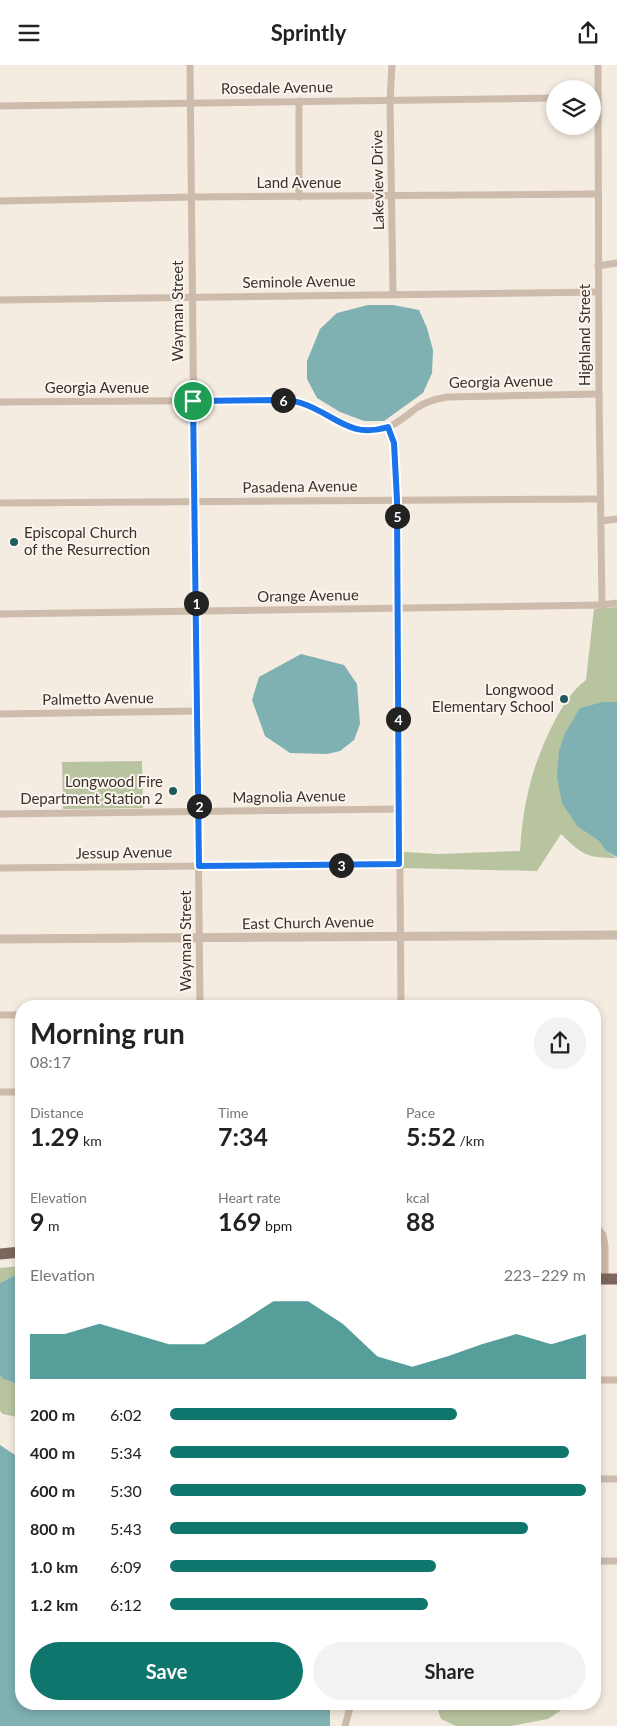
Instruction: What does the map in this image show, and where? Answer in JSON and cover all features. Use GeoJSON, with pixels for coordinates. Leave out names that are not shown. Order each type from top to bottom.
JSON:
{"type":"FeatureCollection","features":[{"type":"Feature","properties":{"kind":"main road"},"geometry":{"type":"LineString","coordinates":[[0,1254],[15,1253]]}},
{"type":"Feature","properties":{"kind":"street","name":"Wayman Street"},"geometry":{"type":"LineString","coordinates":[[190,65],[200,1000]]}},
{"type":"Feature","properties":{"kind":"street","name":"Lakeview Drive"},"geometry":{"type":"LineString","coordinates":[[392,65],[390,100],[393,294]]}},
{"type":"Feature","properties":{"kind":"street","name":"Highland Street"},"geometry":{"type":"LineString","coordinates":[[597,80],[598,65]]}},
{"type":"Feature","properties":{"kind":"street","name":"Rosedale Avenue"},"geometry":{"type":"LineString","coordinates":[[0,106],[546,98]]}},
{"type":"Feature","properties":{"kind":"street"},"geometry":{"type":"LineString","coordinates":[[299,101],[299,197]]}},
{"type":"Feature","properties":{"kind":"street","name":"Highland Street"},"geometry":{"type":"LineString","coordinates":[[596,135],[602,605]]}},
{"type":"Feature","properties":{"kind":"street","name":"Land Avenue"},"geometry":{"type":"LineString","coordinates":[[0,201],[192,197],[598,194]]}},
{"type":"Feature","properties":{"kind":"street"},"geometry":{"type":"LineString","coordinates":[[598,266],[617,263]]}},
{"type":"Feature","properties":{"kind":"street","name":"Seminole Avenue"},"geometry":{"type":"LineString","coordinates":[[0,300],[598,292]]}},
{"type":"Feature","properties":{"kind":"street","name":"Georgia Avenue"},"geometry":{"type":"LineString","coordinates":[[0,402],[286,400],[301,403],[356,430],[376,431],[388,427],[433,399],[447,397],[599,394]]}},
{"type":"Feature","properties":{"kind":"street"},"geometry":{"type":"LineString","coordinates":[[388,427],[394,443],[397,500],[401,1000]]}},
{"type":"Feature","properties":{"kind":"street","name":"Pasadena Avenue"},"geometry":{"type":"LineString","coordinates":[[0,503],[600,499]]}},
{"type":"Feature","properties":{"kind":"street"},"geometry":{"type":"LineString","coordinates":[[601,521],[617,519]]}},
{"type":"Feature","properties":{"kind":"street","name":"Orange Avenue"},"geometry":{"type":"LineString","coordinates":[[0,614],[602,605],[617,603]]}},
{"type":"Feature","properties":{"kind":"street","name":"Palmetto Avenue"},"geometry":{"type":"LineString","coordinates":[[0,714],[197,711]]}},
{"type":"Feature","properties":{"kind":"street","name":"Magnolia Avenue"},"geometry":{"type":"LineString","coordinates":[[0,814],[399,809]]}},
{"type":"Feature","properties":{"kind":"street","name":"Jessup Avenue"},"geometry":{"type":"LineString","coordinates":[[0,868],[399,864]]}},
{"type":"Feature","properties":{"kind":"street","name":"East Church Avenue"},"geometry":{"type":"LineString","coordinates":[[0,939],[617,935]]}},
{"type":"Feature","properties":{"kind":"street"},"geometry":{"type":"LineString","coordinates":[[0,1015],[15,1015]]}},
{"type":"Feature","properties":{"kind":"street"},"geometry":{"type":"LineString","coordinates":[[0,1092],[15,1092]]}},
{"type":"Feature","properties":{"kind":"street"},"geometry":{"type":"LineString","coordinates":[[601,1232],[605,1246],[606,1279]]}},
{"type":"Feature","properties":{"kind":"street"},"geometry":{"type":"LineString","coordinates":[[601,1380],[617,1380]]}},
{"type":"Feature","properties":{"kind":"street"},"geometry":{"type":"LineString","coordinates":[[601,1479],[617,1479]]}},
{"type":"Feature","properties":{"kind":"street"},"geometry":{"type":"LineString","coordinates":[[601,1561],[617,1561]]}},
{"type":"Feature","properties":{"kind":"street"},"geometry":{"type":"LineString","coordinates":[[345,1726],[349,1710]]}},
{"type":"Feature","properties":{"kind":"green space"},"geometry":{"type":"Polygon","coordinates":[[[617,607],[617,702],[603,702],[578,827],[599,841],[606,851],[617,858],[586,854],[574,847],[561,834],[537,871],[403,868],[403,852],[439,854],[520,851],[523,817],[534,769],[554,722],[572,694],[586,680],[594,609],[617,607]]]}},
{"type":"Feature","properties":{"kind":"green space"},"geometry":{"type":"Polygon","coordinates":[[[142,761],[143,808],[63,809],[62,762],[142,761]]]}},
{"type":"Feature","properties":{"kind":"green space"},"geometry":{"type":"Polygon","coordinates":[[[15,1267],[15,1275],[0,1283],[0,1268],[15,1267]]]}},
{"type":"Feature","properties":{"kind":"green space"},"geometry":{"type":"Polygon","coordinates":[[[0,1375],[3,1379],[15,1383],[15,1417],[3,1414],[0,1411],[0,1375]]]}},
{"type":"Feature","properties":{"kind":"green space"},"geometry":{"type":"Polygon","coordinates":[[[438,1710],[562,1710],[548,1719],[510,1726],[456,1726],[441,1719],[438,1710]]]}},
{"type":"Feature","properties":{"kind":"water"},"geometry":{"type":"Polygon","coordinates":[[[368,305],[393,305],[419,310],[427,328],[433,350],[432,373],[423,393],[384,421],[364,421],[340,412],[317,398],[307,379],[307,361],[320,329],[337,313],[368,305]]]}},
{"type":"Feature","properties":{"kind":"water"},"geometry":{"type":"Polygon","coordinates":[[[301,654],[344,665],[357,684],[360,724],[354,740],[340,751],[327,754],[290,753],[265,736],[252,700],[259,677],[301,654]]]}},
{"type":"Feature","properties":{"kind":"water"},"geometry":{"type":"Polygon","coordinates":[[[603,702],[617,702],[617,857],[606,851],[599,841],[578,827],[562,803],[557,777],[559,751],[565,733],[580,708],[603,702]]]}},
{"type":"Feature","properties":{"kind":"water"},"geometry":{"type":"Polygon","coordinates":[[[15,1275],[15,1383],[3,1379],[0,1375],[0,1283],[15,1275]]]}},
{"type":"Feature","properties":{"kind":"water"},"geometry":{"type":"Polygon","coordinates":[[[0,1445],[15,1455],[15,1710],[330,1710],[330,1726],[0,1726],[0,1445]]]}},
{"type":"Feature","properties":{"kind":"place","name":"Episcopal Church of the Resurrection"},"geometry":{"type":"Point","coordinates":[14,542]}},
{"type":"Feature","properties":{"kind":"place","name":"Longwood Elementary School"},"geometry":{"type":"Point","coordinates":[564,699]}},
{"type":"Feature","properties":{"kind":"place","name":"Longwood Fire Department Station 2"},"geometry":{"type":"Point","coordinates":[173,791]}},
{"type":"Feature","properties":{"kind":"route"},"geometry":{"type":"LineString","coordinates":[[286,400],[301,403],[356,430],[376,431],[388,427],[394,443],[397,500],[399,864],[199,866],[193,401],[286,400]]}}]}
